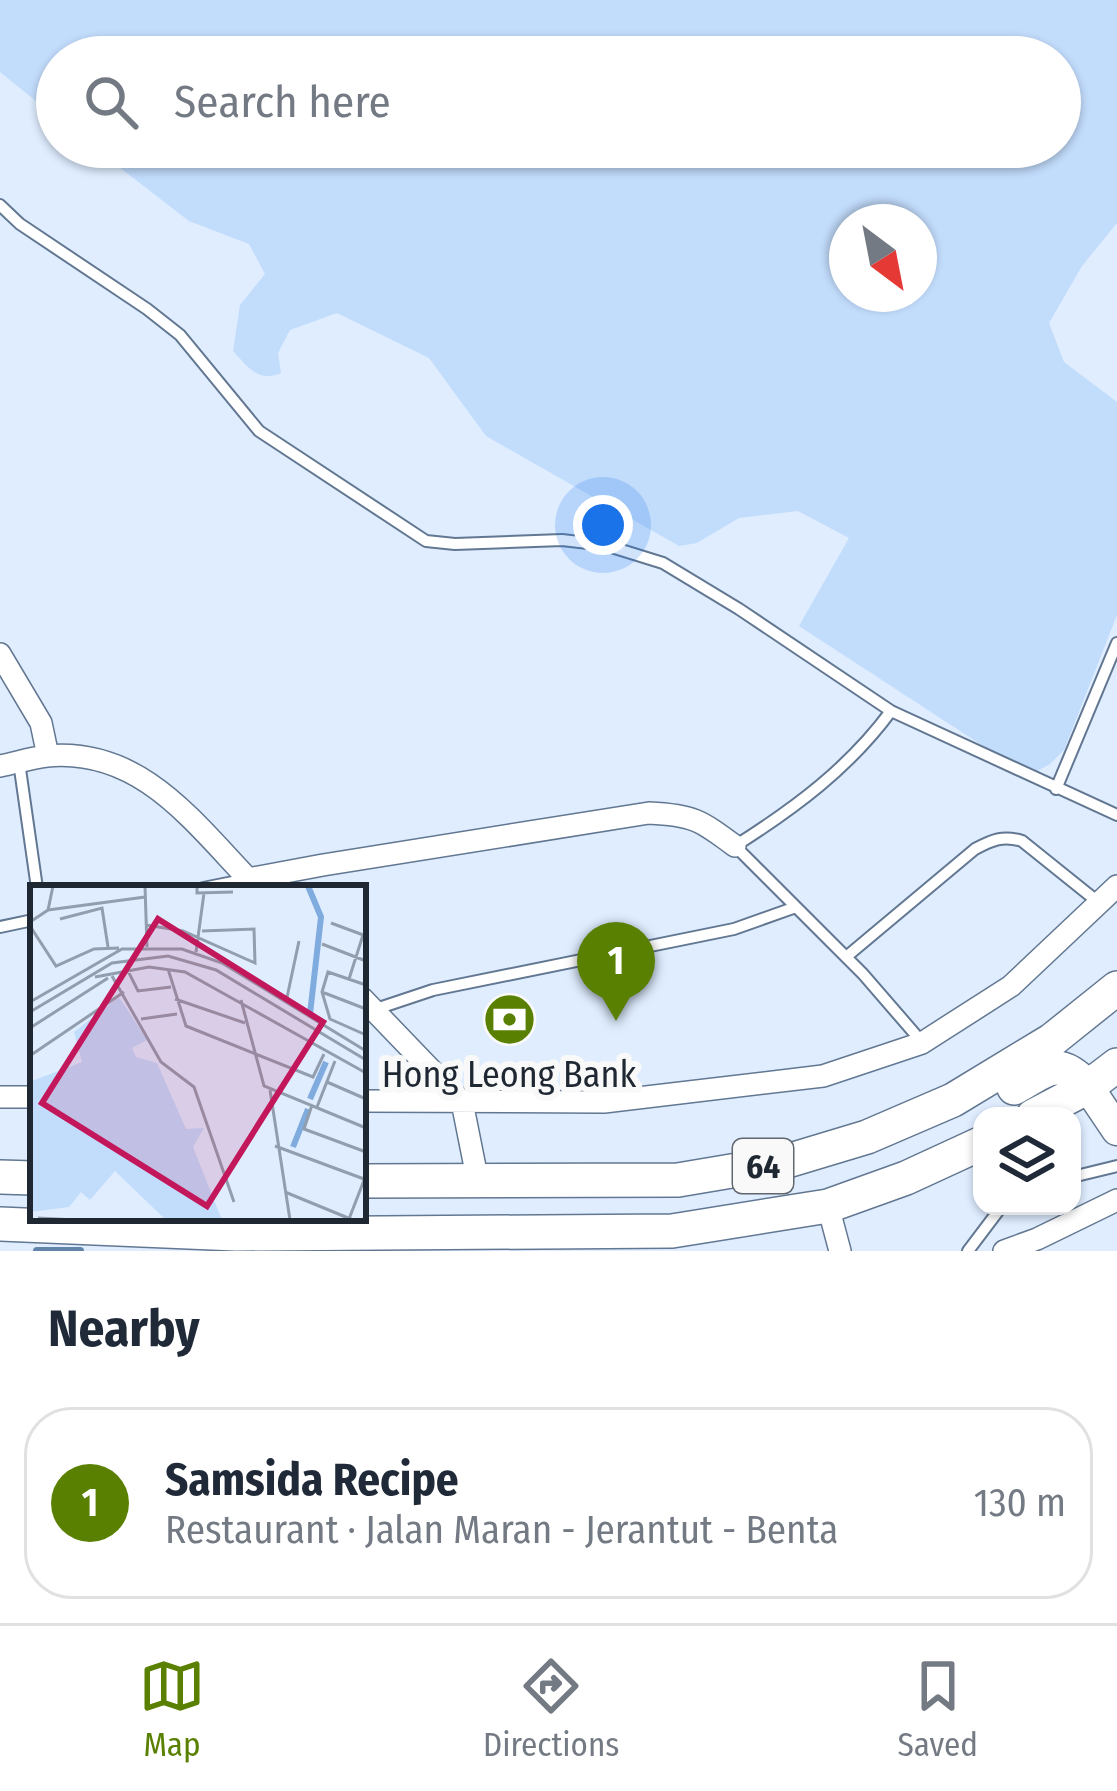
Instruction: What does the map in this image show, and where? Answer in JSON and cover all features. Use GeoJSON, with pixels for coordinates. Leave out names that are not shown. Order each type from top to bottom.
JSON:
{"type":"FeatureCollection","features":[{"type":"Feature","properties":{"kind":"main road","name":"64"},"geometry":{"type":"LineString","coordinates":[[366,1181],[678,1180],[784,1162],[868,1138],[952,1100],[1052,1040],[1117,988]]}},
{"type":"Feature","properties":{"kind":"main road"},"geometry":{"type":"LineString","coordinates":[[1051,1107],[1117,1065]]}},
{"type":"Feature","properties":{"kind":"main road"},"geometry":{"type":"LineString","coordinates":[[903,1122],[916,1129],[945,1124],[1061,1067],[1088,1087],[1117,1130]]}},
{"type":"Feature","properties":{"kind":"main road","name":"64"},"geometry":{"type":"LineString","coordinates":[[0,1224],[238,1243],[553,1242],[672,1231],[828,1206],[973,1147]]}},
{"type":"Feature","properties":{"kind":"main road"},"geometry":{"type":"LineString","coordinates":[[0,1177],[30,1178]]}},
{"type":"Feature","properties":{"kind":"street"},"geometry":{"type":"LineString","coordinates":[[0,654],[41,723],[48,756]]}},
{"type":"Feature","properties":{"kind":"street"},"geometry":{"type":"LineString","coordinates":[[9,764],[48,756],[88,758],[144,778],[177,805],[252,884],[346,861],[649,813],[684,814],[735,846]]}},
{"type":"Feature","properties":{"kind":"street"},"geometry":{"type":"LineString","coordinates":[[366,1101],[604,1102],[823,1076],[922,1043],[1011,986],[1117,886]]}},
{"type":"Feature","properties":{"kind":"street"},"geometry":{"type":"LineString","coordinates":[[368,1004],[462,1102],[478,1182]]}},
{"type":"Feature","properties":{"kind":"street"},"geometry":{"type":"LineString","coordinates":[[1004,1251],[1117,1200]]}},
{"type":"Feature","properties":{"kind":"street"},"geometry":{"type":"LineString","coordinates":[[828,1206],[840,1251]]}},
{"type":"Feature","properties":{"kind":"lane"},"geometry":{"type":"LineString","coordinates":[[0,206],[180,335],[259,430],[427,541],[562,540],[605,545],[663,563],[891,711],[1117,815]]}},
{"type":"Feature","properties":{"kind":"lane"},"geometry":{"type":"LineString","coordinates":[[1056,789],[1117,643]]}},
{"type":"Feature","properties":{"kind":"lane"},"geometry":{"type":"LineString","coordinates":[[891,711],[832,777],[735,846],[846,957],[922,1043]]}},
{"type":"Feature","properties":{"kind":"lane"},"geometry":{"type":"LineString","coordinates":[[9,764],[36,885]]}},
{"type":"Feature","properties":{"kind":"lane"},"geometry":{"type":"LineString","coordinates":[[846,957],[993,839],[1022,841],[1100,904]]}},
{"type":"Feature","properties":{"kind":"lane"},"geometry":{"type":"LineString","coordinates":[[368,1004],[734,929],[796,907]]}},
{"type":"Feature","properties":{"kind":"lane"},"geometry":{"type":"LineString","coordinates":[[0,927],[30,921]]}},
{"type":"Feature","properties":{"kind":"lane"},"geometry":{"type":"LineString","coordinates":[[1081,1175],[1117,1166]]}},
{"type":"Feature","properties":{"kind":"lane"},"geometry":{"type":"LineString","coordinates":[[968,1251],[995,1215]]}},
{"type":"Feature","properties":{"kind":"shaded area"},"geometry":{"type":"Polygon","coordinates":[[[0,0],[1117,0],[1117,223],[1082,266],[1049,323],[1064,362],[1117,402],[1117,615],[1064,750],[1034,773],[1020,770],[799,626],[849,538],[798,511],[739,518],[697,543],[679,546],[486,436],[429,358],[337,313],[290,330],[278,353],[281,373],[254,372],[233,351],[240,305],[265,274],[249,244],[189,221],[120,168],[1081,168],[1081,36],[36,36],[36,101],[0,72],[0,0]]]}},
{"type":"Feature","properties":{"kind":"waterway"},"geometry":{"type":"LineString","coordinates":[[37,1251],[80,1251]]}},
{"type":"Feature","properties":{"kind":"place","name":"Hong Leong Bank"},"geometry":{"type":"Point","coordinates":[509,1019]}},
{"type":"Feature","properties":{"kind":"place","name":"Samsida Recipe"},"geometry":{"type":"Point","coordinates":[616,1021]}}]}
